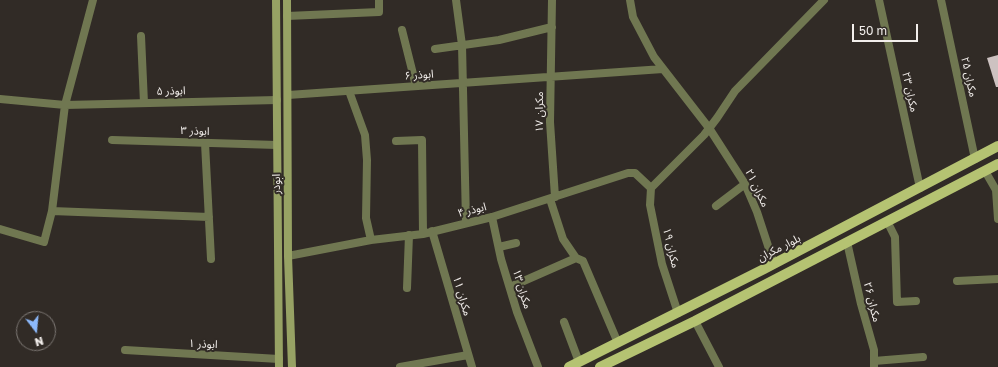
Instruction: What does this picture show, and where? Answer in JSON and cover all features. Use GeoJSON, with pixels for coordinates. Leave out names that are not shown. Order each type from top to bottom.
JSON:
{"type":"FeatureCollection","features":[{"type":"Feature","properties":{"kind":"main road","name":"ابوذر"},"geometry":{"type":"LineString","coordinates":[[276,0],[279,363]]}},
{"type":"Feature","properties":{"kind":"main road","name":"ابوذر"},"geometry":{"type":"LineString","coordinates":[[287,0],[288,256],[292,367]]}},
{"type":"Feature","properties":{"kind":"main road","name":"بلوار مکران"},"geometry":{"type":"LineString","coordinates":[[569,367],[774,264],[998,146]]}},
{"type":"Feature","properties":{"kind":"main road"},"geometry":{"type":"LineString","coordinates":[[600,367],[695,321],[998,164]]}},
{"type":"Feature","properties":{"kind":"main road"},"geometry":{"type":"LineString","coordinates":[[279,322],[290,322]]}},
{"type":"Feature","properties":{"kind":"street"},"geometry":{"type":"LineString","coordinates":[[0,228],[44,242],[52,211],[65,105],[94,0]]}},
{"type":"Feature","properties":{"kind":"street"},"geometry":{"type":"LineString","coordinates":[[288,16],[379,12],[379,0]]}},
{"type":"Feature","properties":{"kind":"street"},"geometry":{"type":"LineString","coordinates":[[456,0],[462,45],[466,222]]}},
{"type":"Feature","properties":{"kind":"street","name":"مکران ۱۷"},"geometry":{"type":"LineString","coordinates":[[552,0],[552,77],[550,122],[552,198],[563,239],[576,258],[583,261],[618,342]]}},
{"type":"Feature","properties":{"kind":"street","name":"مکران ۲۱"},"geometry":{"type":"LineString","coordinates":[[630,0],[634,17],[654,57],[710,128],[745,184],[757,212],[774,264]]}},
{"type":"Feature","properties":{"kind":"street","name":"مکران ۲۳"},"geometry":{"type":"LineString","coordinates":[[879,0],[920,188]]}},
{"type":"Feature","properties":{"kind":"street","name":"مکران ۲۵"},"geometry":{"type":"LineString","coordinates":[[941,0],[975,159]]}},
{"type":"Feature","properties":{"kind":"street"},"geometry":{"type":"LineString","coordinates":[[651,188],[710,128],[735,91],[822,1]]}},
{"type":"Feature","properties":{"kind":"street"},"geometry":{"type":"LineString","coordinates":[[434,49],[499,40],[552,27]]}},
{"type":"Feature","properties":{"kind":"street"},"geometry":{"type":"LineString","coordinates":[[402,30],[416,86]]}},
{"type":"Feature","properties":{"kind":"street"},"geometry":{"type":"LineString","coordinates":[[141,36],[144,103]]}},
{"type":"Feature","properties":{"kind":"street","name":"ابوذر ۶"},"geometry":{"type":"LineString","coordinates":[[288,95],[663,69]]}},
{"type":"Feature","properties":{"kind":"street"},"geometry":{"type":"LineString","coordinates":[[349,91],[365,135],[367,160],[366,218],[371,240]]}},
{"type":"Feature","properties":{"kind":"street","name":"ابوذر ۵"},"geometry":{"type":"LineString","coordinates":[[0,99],[65,105],[277,100]]}},
{"type":"Feature","properties":{"kind":"street","name":"ابوذر ۳"},"geometry":{"type":"LineString","coordinates":[[112,140],[277,145]]}},
{"type":"Feature","properties":{"kind":"street"},"geometry":{"type":"LineString","coordinates":[[396,141],[422,140],[422,234]]}},
{"type":"Feature","properties":{"kind":"street"},"geometry":{"type":"LineString","coordinates":[[205,143],[211,259]]}},
{"type":"Feature","properties":{"kind":"street"},"geometry":{"type":"LineString","coordinates":[[985,171],[996,190],[998,219]]}},
{"type":"Feature","properties":{"kind":"street","name":"ابوذر ۴"},"geometry":{"type":"LineString","coordinates":[[288,256],[371,240],[422,234],[466,222],[492,217],[628,173],[635,173],[651,188]]}},
{"type":"Feature","properties":{"kind":"street"},"geometry":{"type":"LineString","coordinates":[[716,206],[745,184]]}},
{"type":"Feature","properties":{"kind":"street","name":"مکران ۱۹"},"geometry":{"type":"LineString","coordinates":[[651,188],[650,205],[662,264],[678,312]]}},
{"type":"Feature","properties":{"kind":"street"},"geometry":{"type":"LineString","coordinates":[[52,211],[209,217]]}},
{"type":"Feature","properties":{"kind":"street","name":"مکران ۱۳"},"geometry":{"type":"LineString","coordinates":[[492,217],[517,312],[538,367]]}},
{"type":"Feature","properties":{"kind":"street"},"geometry":{"type":"LineString","coordinates":[[887,221],[895,237],[897,302],[916,301]]}},
{"type":"Feature","properties":{"kind":"street","name":"مکران ۱۱"},"geometry":{"type":"LineString","coordinates":[[432,231],[472,367]]}},
{"type":"Feature","properties":{"kind":"street"},"geometry":{"type":"LineString","coordinates":[[407,288],[409,235]]}},
{"type":"Feature","properties":{"kind":"street","name":"مکران ۲۶"},"geometry":{"type":"LineString","coordinates":[[847,242],[861,304],[874,350],[874,364]]}},
{"type":"Feature","properties":{"kind":"street"},"geometry":{"type":"LineString","coordinates":[[499,247],[516,243]]}},
{"type":"Feature","properties":{"kind":"street"},"geometry":{"type":"LineString","coordinates":[[510,287],[576,258]]}},
{"type":"Feature","properties":{"kind":"street"},"geometry":{"type":"LineString","coordinates":[[957,281],[998,279]]}},
{"type":"Feature","properties":{"kind":"street"},"geometry":{"type":"LineString","coordinates":[[695,321],[719,367]]}},
{"type":"Feature","properties":{"kind":"street"},"geometry":{"type":"LineString","coordinates":[[564,322],[579,362]]}},
{"type":"Feature","properties":{"kind":"street","name":"ابوذر ۱"},"geometry":{"type":"LineString","coordinates":[[125,350],[279,363]]}},
{"type":"Feature","properties":{"kind":"street"},"geometry":{"type":"LineString","coordinates":[[400,367],[468,355]]}},
{"type":"Feature","properties":{"kind":"street"},"geometry":{"type":"LineString","coordinates":[[874,364],[923,357]]}},
{"type":"Feature","properties":{"kind":"building"},"geometry":{"type":"Polygon","coordinates":[[[998,55],[998,87],[996,87],[987,58],[998,55]]]}}]}
